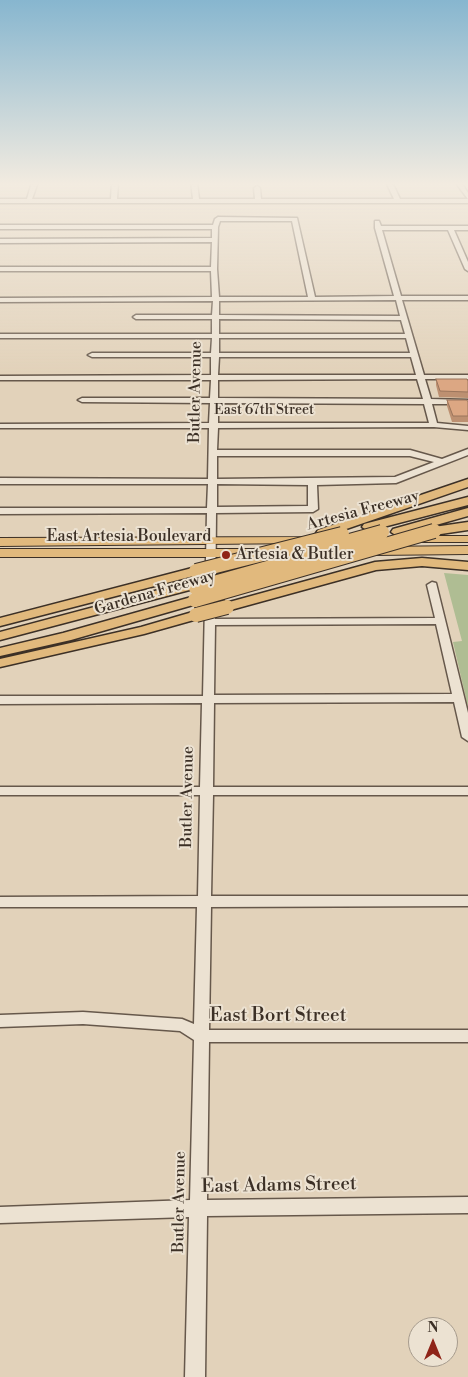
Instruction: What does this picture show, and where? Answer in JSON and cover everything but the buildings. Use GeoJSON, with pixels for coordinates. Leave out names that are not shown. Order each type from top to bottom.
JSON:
{"type":"FeatureCollection","features":[{"type":"Feature","properties":{"kind":"highway"},"geometry":{"type":"LineString","coordinates":[[265,553],[468,483]]}},
{"type":"Feature","properties":{"kind":"highway","name":"Artesia Freeway"},"geometry":{"type":"LineString","coordinates":[[265,553],[468,501]]}},
{"type":"Feature","properties":{"kind":"highway"},"geometry":{"type":"LineString","coordinates":[[0,640],[42,632],[468,508]]}},
{"type":"Feature","properties":{"kind":"highway"},"geometry":{"type":"LineString","coordinates":[[0,636],[196,586],[468,512]]}},
{"type":"Feature","properties":{"kind":"highway"},"geometry":{"type":"LineString","coordinates":[[434,531],[468,521]]}},
{"type":"Feature","properties":{"kind":"highway"},"geometry":{"type":"LineString","coordinates":[[434,531],[468,526]]}},
{"type":"Feature","properties":{"kind":"highway","name":"Gardena Freeway"},"geometry":{"type":"LineString","coordinates":[[0,622],[196,586],[434,531]]}},
{"type":"Feature","properties":{"kind":"highway","name":"Gardena Freeway"},"geometry":{"type":"LineString","coordinates":[[0,652],[66,637],[196,586],[265,553]]}},
{"type":"Feature","properties":{"kind":"highway"},"geometry":{"type":"LineString","coordinates":[[0,663],[144,630],[375,566],[422,562],[468,566]]}},
{"type":"Feature","properties":{"kind":"main road","name":"East Artesia Boulevard"},"geometry":{"type":"LineString","coordinates":[[0,553],[468,539]]}},
{"type":"Feature","properties":{"kind":"main road","name":"East Artesia Boulevard"},"geometry":{"type":"LineString","coordinates":[[0,542],[468,550]]}},
{"type":"Feature","properties":{"kind":"street","name":"Butler Avenue"},"geometry":{"type":"LineString","coordinates":[[194,1377],[216,246]]}},
{"type":"Feature","properties":{"kind":"street","name":"Butler Avenue"},"geometry":{"type":"LineString","coordinates":[[301,246],[312,299]]}},
{"type":"Feature","properties":{"kind":"street"},"geometry":{"type":"LineString","coordinates":[[384,246],[434,425]]}},
{"type":"Feature","properties":{"kind":"street"},"geometry":{"type":"LineString","coordinates":[[458,246],[468,269]]}},
{"type":"Feature","properties":{"kind":"street"},"geometry":{"type":"LineString","coordinates":[[0,269],[214,269]]}},
{"type":"Feature","properties":{"kind":"street"},"geometry":{"type":"LineString","coordinates":[[0,300],[468,298]]}},
{"type":"Feature","properties":{"kind":"street"},"geometry":{"type":"LineString","coordinates":[[136,316],[404,318]]}},
{"type":"Feature","properties":{"kind":"street"},"geometry":{"type":"LineString","coordinates":[[0,336],[409,336]]}},
{"type":"Feature","properties":{"kind":"street"},"geometry":{"type":"LineString","coordinates":[[92,355],[414,355]]}},
{"type":"Feature","properties":{"kind":"street"},"geometry":{"type":"LineString","coordinates":[[0,378],[468,377]]}},
{"type":"Feature","properties":{"kind":"street"},"geometry":{"type":"LineString","coordinates":[[82,400],[468,402]]}},
{"type":"Feature","properties":{"kind":"street","name":"East 67th Street"},"geometry":{"type":"LineString","coordinates":[[0,426],[434,425],[468,428]]}},
{"type":"Feature","properties":{"kind":"street"},"geometry":{"type":"LineString","coordinates":[[0,481],[312,482],[396,480],[468,452]]}},
{"type":"Feature","properties":{"kind":"street"},"geometry":{"type":"LineString","coordinates":[[212,453],[410,453],[444,462]]}},
{"type":"Feature","properties":{"kind":"street"},"geometry":{"type":"LineString","coordinates":[[0,511],[313,509],[312,482]]}},
{"type":"Feature","properties":{"kind":"street"},"geometry":{"type":"LineString","coordinates":[[432,584],[468,737]]}},
{"type":"Feature","properties":{"kind":"street"},"geometry":{"type":"LineString","coordinates":[[209,622],[441,621]]}},
{"type":"Feature","properties":{"kind":"street"},"geometry":{"type":"LineString","coordinates":[[0,700],[459,698]]}},
{"type":"Feature","properties":{"kind":"street"},"geometry":{"type":"LineString","coordinates":[[0,791],[468,791]]}},
{"type":"Feature","properties":{"kind":"street"},"geometry":{"type":"LineString","coordinates":[[0,902],[468,901]]}},
{"type":"Feature","properties":{"kind":"street","name":"East Bort Street"},"geometry":{"type":"LineString","coordinates":[[0,1021],[83,1018],[172,1024],[182,1025],[201,1036],[468,1036]]}},
{"type":"Feature","properties":{"kind":"street","name":"East Adams Street"},"geometry":{"type":"LineString","coordinates":[[0,1215],[198,1208],[468,1205]]}},
{"type":"Feature","properties":{"kind":"green space"},"geometry":{"type":"Polygon","coordinates":[[[444,573],[468,575],[468,707],[453,642],[462,641],[444,573]]]}},
{"type":"Feature","properties":{"kind":"place","name":"Artesia & Butler"},"geometry":{"type":"Point","coordinates":[226,555]}}]}
